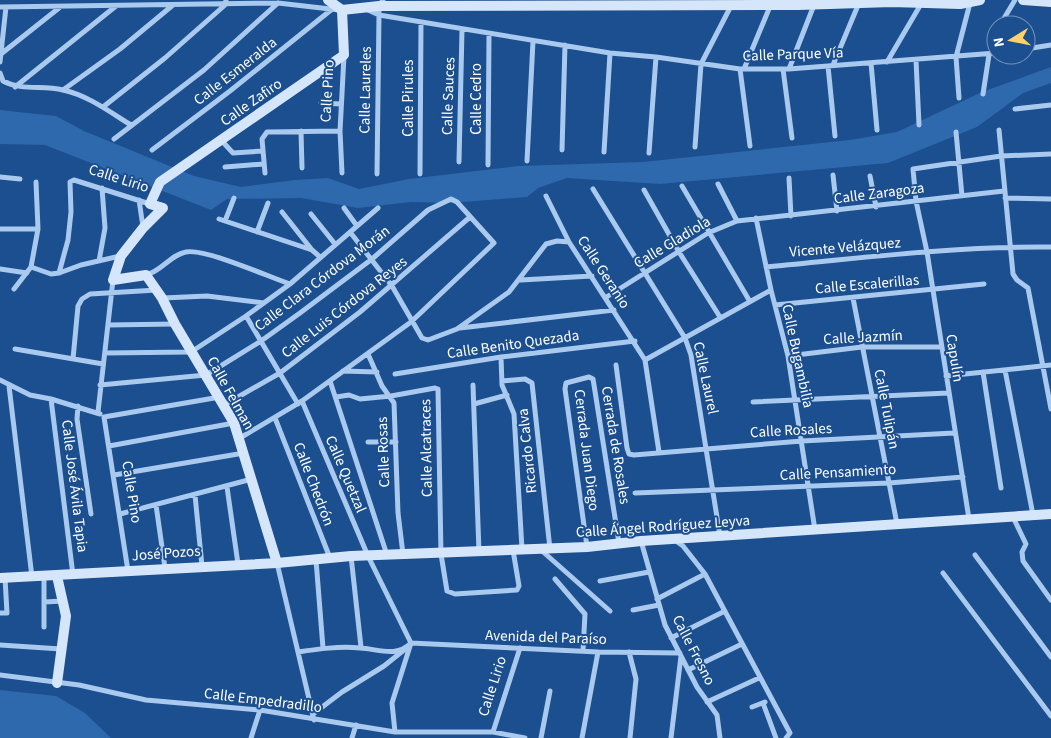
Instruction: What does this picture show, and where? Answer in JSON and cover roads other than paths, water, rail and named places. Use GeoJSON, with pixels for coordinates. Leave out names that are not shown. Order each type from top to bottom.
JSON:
{"type":"FeatureCollection","features":[{"type":"Feature","properties":{"kind":"street"},"geometry":{"type":"LineString","coordinates":[[25,7],[26,0]]}},
{"type":"Feature","properties":{"kind":"street"},"geometry":{"type":"LineString","coordinates":[[51,7],[52,0]]}},
{"type":"Feature","properties":{"kind":"street"},"geometry":{"type":"LineString","coordinates":[[94,0],[94,7]]}},
{"type":"Feature","properties":{"kind":"street"},"geometry":{"type":"LineString","coordinates":[[1006,15],[1015,0]]}},
{"type":"Feature","properties":{"kind":"street"},"geometry":{"type":"LineString","coordinates":[[1023,0],[1051,2]]}},
{"type":"Feature","properties":{"kind":"street"},"geometry":{"type":"LineString","coordinates":[[0,7],[94,7],[140,3],[173,5],[185,2],[225,2],[330,5],[342,10],[426,3],[732,4],[751,2],[772,4],[798,2],[814,4],[892,1],[922,3],[976,1],[956,56],[959,98]]}},
{"type":"Feature","properties":{"kind":"street"},"geometry":{"type":"LineString","coordinates":[[102,107],[165,58],[225,2]]}},
{"type":"Feature","properties":{"kind":"street"},"geometry":{"type":"LineString","coordinates":[[114,139],[204,70],[278,3]]}},
{"type":"Feature","properties":{"kind":"street"},"geometry":{"type":"LineString","coordinates":[[835,136],[830,66],[859,3]]}},
{"type":"Feature","properties":{"kind":"street"},"geometry":{"type":"LineString","coordinates":[[888,62],[922,3]]}},
{"type":"Feature","properties":{"kind":"street"},"geometry":{"type":"LineString","coordinates":[[695,147],[701,64],[732,4]]}},
{"type":"Feature","properties":{"kind":"street"},"geometry":{"type":"LineString","coordinates":[[750,146],[742,69],[772,4]]}},
{"type":"Feature","properties":{"kind":"street"},"geometry":{"type":"LineString","coordinates":[[792,138],[786,69],[814,4]]}},
{"type":"Feature","properties":{"kind":"street"},"geometry":{"type":"LineString","coordinates":[[63,90],[120,49],[173,5]]}},
{"type":"Feature","properties":{"kind":"street","name":"Calle Esmeralda"},"geometry":{"type":"LineString","coordinates":[[152,150],[230,92],[330,5]]}},
{"type":"Feature","properties":{"kind":"street"},"geometry":{"type":"LineString","coordinates":[[15,87],[117,6]]}},
{"type":"Feature","properties":{"kind":"street"},"geometry":{"type":"LineString","coordinates":[[0,62],[6,7]]}},
{"type":"Feature","properties":{"kind":"street"},"geometry":{"type":"LineString","coordinates":[[1,54],[60,7]]}},
{"type":"Feature","properties":{"kind":"street","name":"Calle Parque Vía"},"geometry":{"type":"LineString","coordinates":[[380,7],[421,22],[462,30],[565,45],[610,54],[656,57],[742,69],[786,69],[986,54]]}},
{"type":"Feature","properties":{"kind":"street","name":"Calle Laureles"},"geometry":{"type":"LineString","coordinates":[[377,174],[380,7]]}},
{"type":"Feature","properties":{"kind":"street","name":"Calle Pino"},"geometry":{"type":"LineString","coordinates":[[342,10],[344,54],[340,131],[342,173]]}},
{"type":"Feature","properties":{"kind":"street","name":"Calle Pirules"},"geometry":{"type":"LineString","coordinates":[[420,174],[421,22]]}},
{"type":"Feature","properties":{"kind":"street","name":"Calle Sauces"},"geometry":{"type":"LineString","coordinates":[[459,162],[462,30]]}},
{"type":"Feature","properties":{"kind":"street","name":"Calle Cedro"},"geometry":{"type":"LineString","coordinates":[[488,165],[489,34]]}},
{"type":"Feature","properties":{"kind":"street"},"geometry":{"type":"LineString","coordinates":[[527,161],[533,41]]}},
{"type":"Feature","properties":{"kind":"street"},"geometry":{"type":"LineString","coordinates":[[562,150],[565,45]]}},
{"type":"Feature","properties":{"kind":"street"},"geometry":{"type":"LineString","coordinates":[[1036,47],[1051,45]]}},
{"type":"Feature","properties":{"kind":"street","name":"Calle Zafiro"},"geometry":{"type":"LineString","coordinates":[[150,204],[160,182],[344,54]]}},
{"type":"Feature","properties":{"kind":"street"},"geometry":{"type":"LineString","coordinates":[[604,152],[610,54]]}},
{"type":"Feature","properties":{"kind":"street"},"geometry":{"type":"LineString","coordinates":[[649,153],[656,57]]}},
{"type":"Feature","properties":{"kind":"street"},"geometry":{"type":"LineString","coordinates":[[916,60],[919,125]]}},
{"type":"Feature","properties":{"kind":"street"},"geometry":{"type":"LineString","coordinates":[[871,63],[877,130]]}},
{"type":"Feature","properties":{"kind":"street"},"geometry":{"type":"LineString","coordinates":[[983,94],[987,65]]}},
{"type":"Feature","properties":{"kind":"street"},"geometry":{"type":"LineString","coordinates":[[0,73],[3,81],[15,87],[63,90],[102,107],[131,126]]}},
{"type":"Feature","properties":{"kind":"street"},"geometry":{"type":"LineString","coordinates":[[321,103],[341,104]]}},
{"type":"Feature","properties":{"kind":"street"},"geometry":{"type":"LineString","coordinates":[[1015,109],[1051,105]]}},
{"type":"Feature","properties":{"kind":"street"},"geometry":{"type":"LineString","coordinates":[[999,130],[1013,274],[1016,280],[1024,283],[1028,288],[1051,409]]}},
{"type":"Feature","properties":{"kind":"street"},"geometry":{"type":"LineString","coordinates":[[301,131],[302,168]]}},
{"type":"Feature","properties":{"kind":"street"},"geometry":{"type":"LineString","coordinates":[[265,173],[262,139],[267,132],[340,131]]}},
{"type":"Feature","properties":{"kind":"street"},"geometry":{"type":"LineString","coordinates":[[956,132],[962,196]]}},
{"type":"Feature","properties":{"kind":"street"},"geometry":{"type":"LineString","coordinates":[[221,140],[233,153],[263,151]]}},
{"type":"Feature","properties":{"kind":"street"},"geometry":{"type":"LineString","coordinates":[[958,161],[1001,156],[1051,154]]}},
{"type":"Feature","properties":{"kind":"street","name":"Capulín"},"geometry":{"type":"LineString","coordinates":[[958,161],[913,169],[916,201],[927,252],[969,519]]}},
{"type":"Feature","properties":{"kind":"street"},"geometry":{"type":"LineString","coordinates":[[225,167],[264,164]]}},
{"type":"Feature","properties":{"kind":"street"},"geometry":{"type":"LineString","coordinates":[[833,175],[837,211]]}},
{"type":"Feature","properties":{"kind":"street"},"geometry":{"type":"LineString","coordinates":[[870,176],[876,207]]}},
{"type":"Feature","properties":{"kind":"street"},"geometry":{"type":"LineString","coordinates":[[0,177],[20,179]]}},
{"type":"Feature","properties":{"kind":"street"},"geometry":{"type":"LineString","coordinates":[[789,178],[791,216]]}},
{"type":"Feature","properties":{"kind":"street","name":"Calle Lirio"},"geometry":{"type":"LineString","coordinates":[[60,273],[68,240],[71,212],[70,182],[74,180],[163,208],[143,228]]}},
{"type":"Feature","properties":{"kind":"street"},"geometry":{"type":"LineString","coordinates":[[14,289],[31,268],[38,229],[36,182]]}},
{"type":"Feature","properties":{"kind":"street"},"geometry":{"type":"LineString","coordinates":[[718,184],[737,222]]}},
{"type":"Feature","properties":{"kind":"street"},"geometry":{"type":"LineString","coordinates":[[682,186],[749,300]]}},
{"type":"Feature","properties":{"kind":"street"},"geometry":{"type":"LineString","coordinates":[[99,261],[104,228],[102,188]]}},
{"type":"Feature","properties":{"kind":"street","name":"Calle Laurel"},"geometry":{"type":"LineString","coordinates":[[593,189],[643,274],[685,338],[691,355],[720,536]]}},
{"type":"Feature","properties":{"kind":"street"},"geometry":{"type":"LineString","coordinates":[[644,190],[679,252],[720,317]]}},
{"type":"Feature","properties":{"kind":"street","name":"Calle Zaragoza"},"geometry":{"type":"LineString","coordinates":[[756,218],[876,207],[1004,191]]}},
{"type":"Feature","properties":{"kind":"street","name":"Calle Geranio"},"geometry":{"type":"LineString","coordinates":[[546,196],[569,242],[645,360]]}},
{"type":"Feature","properties":{"kind":"street"},"geometry":{"type":"LineString","coordinates":[[225,222],[234,198]]}},
{"type":"Feature","properties":{"kind":"street"},"geometry":{"type":"LineString","coordinates":[[1005,198],[1051,199]]}},
{"type":"Feature","properties":{"kind":"street","name":"Calle Clara Córdova Morán"},"geometry":{"type":"LineString","coordinates":[[206,374],[261,341],[372,259],[428,210],[452,199],[470,217]]}},
{"type":"Feature","properties":{"kind":"street"},"geometry":{"type":"LineString","coordinates":[[98,412],[113,280],[121,256],[143,228],[139,200]]}},
{"type":"Feature","properties":{"kind":"street"},"geometry":{"type":"LineString","coordinates":[[257,232],[268,203]]}},
{"type":"Feature","properties":{"kind":"street"},"geometry":{"type":"LineString","coordinates":[[344,208],[357,226]]}},
{"type":"Feature","properties":{"kind":"street"},"geometry":{"type":"LineString","coordinates":[[105,353],[191,352],[290,284],[378,208]]}},
{"type":"Feature","properties":{"kind":"street"},"geometry":{"type":"LineString","coordinates":[[282,212],[312,250],[320,257]]}},
{"type":"Feature","properties":{"kind":"street"},"geometry":{"type":"LineString","coordinates":[[311,214],[335,244]]}},
{"type":"Feature","properties":{"kind":"street"},"geometry":{"type":"LineString","coordinates":[[240,438],[300,402],[411,322],[494,243],[470,217]]}},
{"type":"Feature","properties":{"kind":"street","name":"Calle Luis Córdova Reyes"},"geometry":{"type":"LineString","coordinates":[[104,417],[222,401],[280,373],[392,286],[470,217]]}},
{"type":"Feature","properties":{"kind":"street","name":"Calle Gladiola"},"geometry":{"type":"LineString","coordinates":[[606,298],[708,233],[737,222],[756,218]]}},
{"type":"Feature","properties":{"kind":"street","name":"Calle Bugambilia"},"geometry":{"type":"LineString","coordinates":[[756,218],[771,290],[788,356],[810,486],[815,530]]}},
{"type":"Feature","properties":{"kind":"street"},"geometry":{"type":"LineString","coordinates":[[219,219],[312,250]]}},
{"type":"Feature","properties":{"kind":"street"},"geometry":{"type":"LineString","coordinates":[[0,229],[38,229]]}},
{"type":"Feature","properties":{"kind":"street"},"geometry":{"type":"LineString","coordinates":[[350,232],[392,286],[411,322],[422,338],[428,340],[457,329],[493,305],[521,280],[546,244],[557,241],[569,242]]}},
{"type":"Feature","properties":{"kind":"street"},"geometry":{"type":"LineString","coordinates":[[1011,247],[1051,247]]}},
{"type":"Feature","properties":{"kind":"street","name":"Vicente Velázquez"},"geometry":{"type":"LineString","coordinates":[[766,267],[927,252],[1011,247]]}},
{"type":"Feature","properties":{"kind":"street"},"geometry":{"type":"LineString","coordinates":[[113,280],[154,273],[173,257],[187,252],[212,256],[290,284]]}},
{"type":"Feature","properties":{"kind":"street"},"geometry":{"type":"LineString","coordinates":[[31,268],[51,274],[60,273],[121,256]]}},
{"type":"Feature","properties":{"kind":"street"},"geometry":{"type":"LineString","coordinates":[[0,269],[27,273]]}},
{"type":"Feature","properties":{"kind":"street","name":"Calle Felman"},"geometry":{"type":"LineString","coordinates":[[146,275],[160,294],[191,352],[234,423],[245,453],[277,563]]}},
{"type":"Feature","properties":{"kind":"street"},"geometry":{"type":"LineString","coordinates":[[521,280],[592,276]]}},
{"type":"Feature","properties":{"kind":"street","name":"Calle Escalerillas"},"geometry":{"type":"LineString","coordinates":[[775,305],[932,291],[984,284]]}},
{"type":"Feature","properties":{"kind":"street"},"geometry":{"type":"LineString","coordinates":[[659,452],[645,360],[749,300],[771,290]]}},
{"type":"Feature","properties":{"kind":"street"},"geometry":{"type":"LineString","coordinates":[[73,359],[78,306],[82,299],[90,294],[207,296],[264,303]]}},
{"type":"Feature","properties":{"kind":"street","name":"Calle Tulipán"},"geometry":{"type":"LineString","coordinates":[[853,298],[897,524]]}},
{"type":"Feature","properties":{"kind":"street"},"geometry":{"type":"LineString","coordinates":[[457,329],[614,310]]}},
{"type":"Feature","properties":{"kind":"street","name":"Calle Quetzal"},"geometry":{"type":"LineString","coordinates":[[246,316],[280,373],[300,402],[368,556],[411,643]]}},
{"type":"Feature","properties":{"kind":"street"},"geometry":{"type":"LineString","coordinates":[[108,325],[175,324]]}},
{"type":"Feature","properties":{"kind":"street","name":"Calle Benito Quezada"},"geometry":{"type":"LineString","coordinates":[[395,374],[634,341]]}},
{"type":"Feature","properties":{"kind":"street","name":"Calle Jazmín"},"geometry":{"type":"LineString","coordinates":[[788,356],[862,348],[941,347]]}},
{"type":"Feature","properties":{"kind":"street"},"geometry":{"type":"LineString","coordinates":[[15,349],[104,364]]}},
{"type":"Feature","properties":{"kind":"street","name":"Calle Rosas"},"geometry":{"type":"LineString","coordinates":[[368,354],[382,386],[391,396],[394,403],[398,512],[403,555]]}},
{"type":"Feature","properties":{"kind":"street"},"geometry":{"type":"LineString","coordinates":[[440,554],[448,591],[455,594],[517,590],[519,586],[514,414],[502,380],[501,358]]}},
{"type":"Feature","properties":{"kind":"street","name":"Calle Rosales"},"geometry":{"type":"LineString","coordinates":[[616,365],[629,454],[802,441],[954,433]]}},
{"type":"Feature","properties":{"kind":"street"},"geometry":{"type":"LineString","coordinates":[[946,376],[1051,365]]}},
{"type":"Feature","properties":{"kind":"street"},"geometry":{"type":"LineString","coordinates":[[1005,370],[1033,516]]}},
{"type":"Feature","properties":{"kind":"street"},"geometry":{"type":"LineString","coordinates":[[342,371],[377,372]]}},
{"type":"Feature","properties":{"kind":"street"},"geometry":{"type":"LineString","coordinates":[[983,372],[1001,488]]}},
{"type":"Feature","properties":{"kind":"street"},"geometry":{"type":"LineString","coordinates":[[100,385],[206,374]]}},
{"type":"Feature","properties":{"kind":"street","name":"Cerrada Juan Diego"},"geometry":{"type":"LineString","coordinates":[[587,547],[565,388],[566,383],[569,382],[588,377],[593,380]]}},
{"type":"Feature","properties":{"kind":"street","name":"Ricardo Calva"},"geometry":{"type":"LineString","coordinates":[[502,380],[525,379],[532,383],[544,549]]}},
{"type":"Feature","properties":{"kind":"street"},"geometry":{"type":"LineString","coordinates":[[0,380],[30,395],[78,406],[98,412],[104,417]]}},
{"type":"Feature","properties":{"kind":"street","name":"Cerrada de Rosales"},"geometry":{"type":"LineString","coordinates":[[593,380],[619,543]]}},
{"type":"Feature","properties":{"kind":"street"},"geometry":{"type":"LineString","coordinates":[[330,381],[387,556]]}},
{"type":"Feature","properties":{"kind":"street"},"geometry":{"type":"LineString","coordinates":[[473,385],[479,553]]}},
{"type":"Feature","properties":{"kind":"street"},"geometry":{"type":"LineString","coordinates":[[10,386],[32,578]]}},
{"type":"Feature","properties":{"kind":"street","name":"Calle Alcatraces"},"geometry":{"type":"LineString","coordinates":[[391,396],[438,389],[440,554]]}},
{"type":"Feature","properties":{"kind":"street"},"geometry":{"type":"LineString","coordinates":[[753,402],[948,393]]}},
{"type":"Feature","properties":{"kind":"street"},"geometry":{"type":"LineString","coordinates":[[474,404],[507,395]]}},
{"type":"Feature","properties":{"kind":"street"},"geometry":{"type":"LineString","coordinates":[[336,397],[367,398],[391,396]]}},
{"type":"Feature","properties":{"kind":"street","name":"Calle José Ávila Tapia"},"geometry":{"type":"LineString","coordinates":[[51,399],[74,575]]}},
{"type":"Feature","properties":{"kind":"street"},"geometry":{"type":"LineString","coordinates":[[78,406],[77,419],[91,514]]}},
{"type":"Feature","properties":{"kind":"street","name":"Calle Pino"},"geometry":{"type":"LineString","coordinates":[[104,417],[128,571]]}},
{"type":"Feature","properties":{"kind":"street","name":"Calle Chedrón"},"geometry":{"type":"LineString","coordinates":[[275,418],[330,558]]}},
{"type":"Feature","properties":{"kind":"street"},"geometry":{"type":"LineString","coordinates":[[109,446],[234,423]]}},
{"type":"Feature","properties":{"kind":"street"},"geometry":{"type":"LineString","coordinates":[[368,442],[396,442]]}},
{"type":"Feature","properties":{"kind":"street"},"geometry":{"type":"LineString","coordinates":[[114,475],[245,453]]}},
{"type":"Feature","properties":{"kind":"street","name":"Calle Pensamiento"},"geometry":{"type":"LineString","coordinates":[[635,493],[889,483],[963,477]]}},
{"type":"Feature","properties":{"kind":"street"},"geometry":{"type":"LineString","coordinates":[[120,514],[252,479]]}},
{"type":"Feature","properties":{"kind":"street"},"geometry":{"type":"LineString","coordinates":[[227,486],[238,564]]}},
{"type":"Feature","properties":{"kind":"street"},"geometry":{"type":"LineString","coordinates":[[195,495],[202,566]]}},
{"type":"Feature","properties":{"kind":"street"},"geometry":{"type":"LineString","coordinates":[[156,505],[165,568]]}},
{"type":"Feature","properties":{"kind":"street","name":"Calle Ángel Rodríguez Leyva"},"geometry":{"type":"LineString","coordinates":[[277,563],[351,556],[479,553],[587,547],[641,541],[1051,514]]}},
{"type":"Feature","properties":{"kind":"street"},"geometry":{"type":"LineString","coordinates":[[1013,517],[1026,544],[1022,552],[1022,561],[1051,600]]}},
{"type":"Feature","properties":{"kind":"street"},"geometry":{"type":"LineString","coordinates":[[674,540],[683,546],[705,574],[790,733],[787,738]]}},
{"type":"Feature","properties":{"kind":"street","name":"Calle Fresno"},"geometry":{"type":"LineString","coordinates":[[641,541],[657,599],[671,638],[707,702],[717,715],[720,738]]}},
{"type":"Feature","properties":{"kind":"street"},"geometry":{"type":"LineString","coordinates":[[544,549],[610,611]]}},
{"type":"Feature","properties":{"kind":"street"},"geometry":{"type":"LineString","coordinates":[[975,555],[1051,657]]}},
{"type":"Feature","properties":{"kind":"street"},"geometry":{"type":"LineString","coordinates":[[351,556],[361,648]]}},
{"type":"Feature","properties":{"kind":"street"},"geometry":{"type":"LineString","coordinates":[[316,559],[323,648]]}},
{"type":"Feature","properties":{"kind":"street"},"geometry":{"type":"LineString","coordinates":[[277,563],[313,717],[342,692],[384,666],[411,643]]}},
{"type":"Feature","properties":{"kind":"street","name":"José Pozos"},"geometry":{"type":"LineString","coordinates":[[2,578],[32,578],[165,568],[277,563]]}},
{"type":"Feature","properties":{"kind":"street"},"geometry":{"type":"LineString","coordinates":[[600,581],[649,572]]}},
{"type":"Feature","properties":{"kind":"street"},"geometry":{"type":"LineString","coordinates":[[943,573],[1051,716]]}},
{"type":"Feature","properties":{"kind":"street"},"geometry":{"type":"LineString","coordinates":[[657,599],[705,574]]}},
{"type":"Feature","properties":{"kind":"street"},"geometry":{"type":"LineString","coordinates":[[57,576],[66,616],[57,683]]}},
{"type":"Feature","properties":{"kind":"street"},"geometry":{"type":"LineString","coordinates":[[44,577],[44,626]]}},
{"type":"Feature","properties":{"kind":"street"},"geometry":{"type":"LineString","coordinates":[[0,613],[7,613],[2,578]]}},
{"type":"Feature","properties":{"kind":"street"},"geometry":{"type":"LineString","coordinates":[[555,579],[585,614],[583,651]]}},
{"type":"Feature","properties":{"kind":"street"},"geometry":{"type":"LineString","coordinates":[[44,602],[64,601]]}},
{"type":"Feature","properties":{"kind":"street"},"geometry":{"type":"LineString","coordinates":[[633,610],[659,605]]}},
{"type":"Feature","properties":{"kind":"street"},"geometry":{"type":"LineString","coordinates":[[671,638],[725,611]]}},
{"type":"Feature","properties":{"kind":"street"},"geometry":{"type":"LineString","coordinates":[[395,732],[392,703],[411,643]]}},
{"type":"Feature","properties":{"kind":"street","name":"Avenida del Paraíso"},"geometry":{"type":"LineString","coordinates":[[411,643],[681,654]]}},
{"type":"Feature","properties":{"kind":"street"},"geometry":{"type":"LineString","coordinates":[[688,670],[742,644]]}},
{"type":"Feature","properties":{"kind":"street"},"geometry":{"type":"LineString","coordinates":[[0,645],[61,650]]}},
{"type":"Feature","properties":{"kind":"street"},"geometry":{"type":"LineString","coordinates":[[298,652],[323,648],[361,648],[374,651],[404,650]]}},
{"type":"Feature","properties":{"kind":"street","name":"Calle Lirio"},"geometry":{"type":"LineString","coordinates":[[494,732],[520,648]]}},
{"type":"Feature","properties":{"kind":"street"},"geometry":{"type":"LineString","coordinates":[[582,738],[598,652]]}},
{"type":"Feature","properties":{"kind":"street"},"geometry":{"type":"LineString","coordinates":[[629,652],[636,679],[630,738]]}},
{"type":"Feature","properties":{"kind":"street"},"geometry":{"type":"LineString","coordinates":[[671,738],[681,654]]}},
{"type":"Feature","properties":{"kind":"street","name":"Calle Empedradillo"},"geometry":{"type":"LineString","coordinates":[[0,675],[80,685],[146,700],[260,710],[313,717],[395,732],[494,732],[525,738]]}},
{"type":"Feature","properties":{"kind":"street"},"geometry":{"type":"LineString","coordinates":[[707,702],[760,678]]}},
{"type":"Feature","properties":{"kind":"street"},"geometry":{"type":"LineString","coordinates":[[541,738],[550,691]]}},
{"type":"Feature","properties":{"kind":"street"},"geometry":{"type":"LineString","coordinates":[[752,707],[771,700]]}},
{"type":"Feature","properties":{"kind":"street"},"geometry":{"type":"LineString","coordinates":[[763,703],[776,738]]}},
{"type":"Feature","properties":{"kind":"street"},"geometry":{"type":"LineString","coordinates":[[251,738],[260,710]]}},
{"type":"Feature","properties":{"kind":"street"},"geometry":{"type":"LineString","coordinates":[[352,738],[356,726]]}}]}
